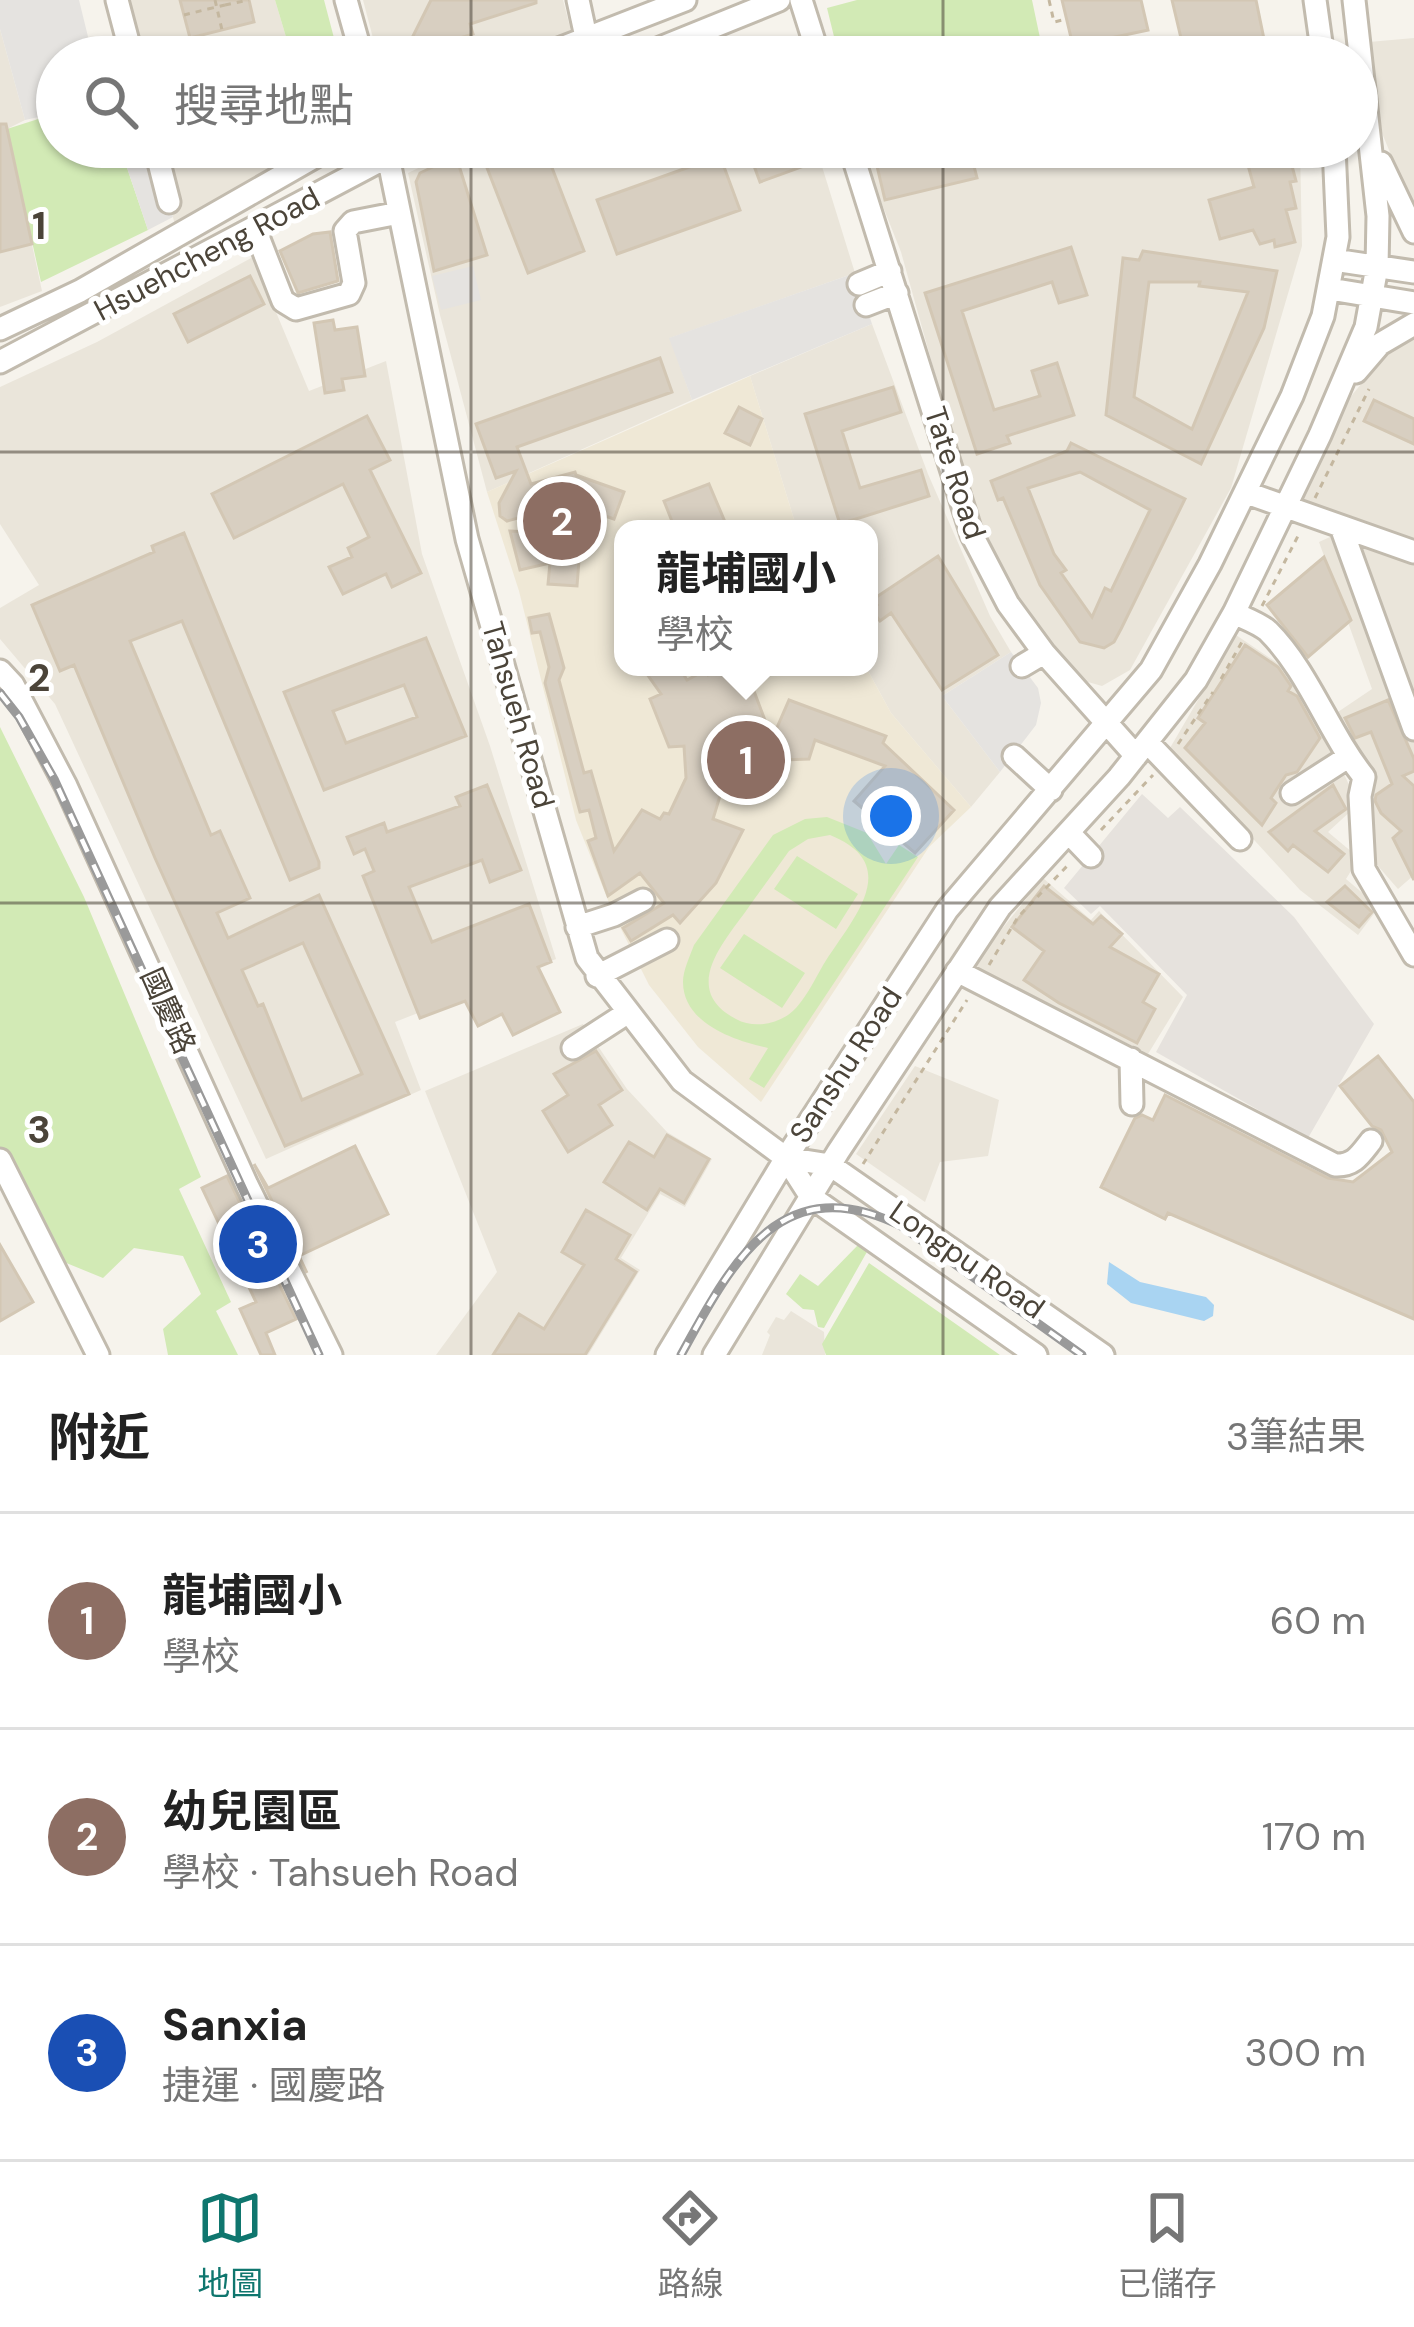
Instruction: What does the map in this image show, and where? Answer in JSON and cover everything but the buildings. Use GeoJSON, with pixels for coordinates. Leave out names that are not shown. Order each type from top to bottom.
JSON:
{"type":"FeatureCollection","features":[{"type":"Feature","properties":{"kind":"street"},"geometry":{"type":"LineString","coordinates":[[118,0],[127,36]]}},
{"type":"Feature","properties":{"kind":"street"},"geometry":{"type":"LineString","coordinates":[[346,0],[356,36]]}},
{"type":"Feature","properties":{"kind":"street"},"geometry":{"type":"LineString","coordinates":[[578,0],[586,36]]}},
{"type":"Feature","properties":{"kind":"street"},"geometry":{"type":"LineString","coordinates":[[591,36],[685,0]]}},
{"type":"Feature","properties":{"kind":"street"},"geometry":{"type":"LineString","coordinates":[[690,36],[779,0]]}},
{"type":"Feature","properties":{"kind":"street"},"geometry":{"type":"LineString","coordinates":[[801,0],[812,36]]}},
{"type":"Feature","properties":{"kind":"street"},"geometry":{"type":"LineString","coordinates":[[1315,0],[1320,36]]}},
{"type":"Feature","properties":{"kind":"street"},"geometry":{"type":"LineString","coordinates":[[1354,0],[1359,36]]}},
{"type":"Feature","properties":{"kind":"street"},"geometry":{"type":"LineString","coordinates":[[1378,154],[1385,179],[1414,232]]}},
{"type":"Feature","properties":{"kind":"street"},"geometry":{"type":"LineString","coordinates":[[160,168],[169,202]]}},
{"type":"Feature","properties":{"kind":"street","name":"Hsuehcheng Road"},"geometry":{"type":"LineString","coordinates":[[0,329],[80,291],[295,168]]}},
{"type":"Feature","properties":{"kind":"street","name":"Hsuehcheng Road"},"geometry":{"type":"LineString","coordinates":[[0,362],[255,229],[360,168]]}},
{"type":"Feature","properties":{"kind":"street","name":"Tahsueh Road"},"geometry":{"type":"LineString","coordinates":[[391,168],[398,213],[430,306],[467,539],[586,958],[682,1081],[786,1159],[830,1166]]}},
{"type":"Feature","properties":{"kind":"street","name":"Tate Road"},"geometry":{"type":"LineString","coordinates":[[857,168],[972,535],[1008,604],[1106,725],[1142,750],[1240,838]]}},
{"type":"Feature","properties":{"kind":"street","name":"Sanshu Road"},"geometry":{"type":"LineString","coordinates":[[667,1355],[786,1159],[947,910],[1150,670],[1247,493],[1300,376],[1330,289],[1338,237],[1335,168]]}},
{"type":"Feature","properties":{"kind":"street","name":"Sanshu Road"},"geometry":{"type":"LineString","coordinates":[[714,1355],[830,1166],[1000,907],[1142,750],[1196,680],[1234,613],[1321,435],[1366,327],[1377,267],[1374,168]]}},
{"type":"Feature","properties":{"kind":"street"},"geometry":{"type":"LineString","coordinates":[[255,229],[283,301],[296,309],[350,294],[354,283],[345,231],[353,222],[398,213]]}},
{"type":"Feature","properties":{"kind":"street"},"geometry":{"type":"LineString","coordinates":[[1334,260],[1414,272]]}},
{"type":"Feature","properties":{"kind":"street"},"geometry":{"type":"LineString","coordinates":[[862,294],[893,282]]}},
{"type":"Feature","properties":{"kind":"street"},"geometry":{"type":"LineString","coordinates":[[1330,289],[1414,303]]}},
{"type":"Feature","properties":{"kind":"street"},"geometry":{"type":"LineString","coordinates":[[1321,435],[1367,356],[1414,324]]}},
{"type":"Feature","properties":{"kind":"street"},"geometry":{"type":"LineString","coordinates":[[1247,493],[1414,552]]}},
{"type":"Feature","properties":{"kind":"street"},"geometry":{"type":"LineString","coordinates":[[1342,527],[1414,729]]}},
{"type":"Feature","properties":{"kind":"street"},"geometry":{"type":"LineString","coordinates":[[1234,613],[1266,628],[1319,702],[1364,777],[1360,796],[1364,868],[1414,955]]}},
{"type":"Feature","properties":{"kind":"street"},"geometry":{"type":"LineString","coordinates":[[1022,665],[1044,653]]}},
{"type":"Feature","properties":{"kind":"street","name":"國慶路"},"geometry":{"type":"LineString","coordinates":[[0,670],[13,685],[66,786],[247,1184],[331,1355]]}},
{"type":"Feature","properties":{"kind":"street"},"geometry":{"type":"LineString","coordinates":[[1014,756],[1050,791],[1074,827],[1080,860]]}},
{"type":"Feature","properties":{"kind":"street"},"geometry":{"type":"LineString","coordinates":[[1292,793],[1348,757]]}},
{"type":"Feature","properties":{"kind":"street"},"geometry":{"type":"LineString","coordinates":[[578,927],[643,900]]}},
{"type":"Feature","properties":{"kind":"street"},"geometry":{"type":"LineString","coordinates":[[597,976],[667,940]]}},
{"type":"Feature","properties":{"kind":"street"},"geometry":{"type":"LineString","coordinates":[[957,971],[1304,1151],[1347,1165],[1371,1141]]}},
{"type":"Feature","properties":{"kind":"street"},"geometry":{"type":"LineString","coordinates":[[573,1048],[627,1013]]}},
{"type":"Feature","properties":{"kind":"street"},"geometry":{"type":"LineString","coordinates":[[1131,1059],[1132,1104]]}},
{"type":"Feature","properties":{"kind":"street","name":"Longpu Road"},"geometry":{"type":"LineString","coordinates":[[786,1159],[811,1197],[1036,1355]]}},
{"type":"Feature","properties":{"kind":"street"},"geometry":{"type":"LineString","coordinates":[[0,1160],[98,1355]]}},
{"type":"Feature","properties":{"kind":"street","name":"Longpu Road"},"geometry":{"type":"LineString","coordinates":[[830,1166],[1103,1355]]}},
{"type":"Feature","properties":{"kind":"path"},"geometry":{"type":"LineString","coordinates":[[215,0],[222,30]]}},
{"type":"Feature","properties":{"kind":"path"},"geometry":{"type":"LineString","coordinates":[[184,15],[249,0]]}},
{"type":"Feature","properties":{"kind":"path"},"geometry":{"type":"LineString","coordinates":[[1049,0],[1054,22],[1066,19]]}},
{"type":"Feature","properties":{"kind":"path"},"geometry":{"type":"LineString","coordinates":[[1314,500],[1372,382]]}},
{"type":"Feature","properties":{"kind":"path"},"geometry":{"type":"LineString","coordinates":[[988,967],[1018,917],[1080,860]]}},
{"type":"Feature","properties":{"kind":"path"},"geometry":{"type":"LineString","coordinates":[[862,1167],[975,988]]}},
{"type":"Feature","properties":{"kind":"shaded area"},"geometry":{"type":"Polygon","coordinates":[[[0,0],[79,0],[88,36],[36,36],[36,118],[25,120],[0,29],[0,0]]]}},
{"type":"Feature","properties":{"kind":"shaded area"},"geometry":{"type":"Polygon","coordinates":[[[117,0],[275,0],[286,36],[126,36],[117,0]]]}},
{"type":"Feature","properties":{"kind":"shaded area"},"geometry":{"type":"Polygon","coordinates":[[[363,0],[563,0],[571,31],[558,36],[372,36],[363,0]]]}},
{"type":"Feature","properties":{"kind":"shaded area"},"geometry":{"type":"Polygon","coordinates":[[[0,29],[25,120],[7,129],[42,291],[0,307],[0,29]]]}},
{"type":"Feature","properties":{"kind":"shaded area"},"geometry":{"type":"Polygon","coordinates":[[[1414,38],[1414,211],[1382,133],[1378,41],[1414,38]]]}},
{"type":"Feature","properties":{"kind":"shaded area"},"geometry":{"type":"Polygon","coordinates":[[[127,168],[160,168],[173,217],[148,230],[127,168]]]}},
{"type":"Feature","properties":{"kind":"shaded area"},"geometry":{"type":"Polygon","coordinates":[[[160,168],[273,168],[175,225],[160,168]]]}},
{"type":"Feature","properties":{"kind":"shaded area"},"geometry":{"type":"Polygon","coordinates":[[[418,168],[822,168],[855,273],[670,338],[692,400],[487,492],[408,173],[418,168]]]}},
{"type":"Feature","properties":{"kind":"shaded area"},"geometry":{"type":"Polygon","coordinates":[[[1300,168],[1302,246],[1231,488],[1130,670],[1102,686],[1081,680],[1022,619],[964,478],[901,252],[868,169],[1300,168]]]}},
{"type":"Feature","properties":{"kind":"shaded area"},"geometry":{"type":"Polygon","coordinates":[[[253,257],[309,391],[386,361],[422,554],[490,746],[556,959],[395,1022],[421,1090],[266,1159],[55,704],[0,639],[0,608],[39,585],[0,524],[0,387],[97,342],[253,257]]]}},
{"type":"Feature","properties":{"kind":"shaded area"},"geometry":{"type":"Polygon","coordinates":[[[473,266],[481,300],[441,310],[432,276],[473,266]]]}},
{"type":"Feature","properties":{"kind":"shaded area"},"geometry":{"type":"Polygon","coordinates":[[[855,273],[872,324],[692,400],[669,338],[855,273]]]}},
{"type":"Feature","properties":{"kind":"shaded area"},"geometry":{"type":"Polygon","coordinates":[[[872,324],[928,474],[990,616],[1011,652],[942,696],[1000,772],[971,807],[891,713],[871,676],[878,676],[878,520],[794,520],[750,376],[872,324]]]}},
{"type":"Feature","properties":{"kind":"shaded area"},"geometry":{"type":"Polygon","coordinates":[[[1414,333],[1414,875],[1398,889],[1371,858],[1370,785],[1329,718],[1372,689],[1319,542],[1330,537],[1340,519],[1301,503],[1348,400],[1389,350],[1414,333]]]}},
{"type":"Feature","properties":{"kind":"shaded area"},"geometry":{"type":"Polygon","coordinates":[[[750,376],[794,520],[614,520],[614,676],[871,676],[891,713],[971,807],[929,847],[761,1102],[698,1047],[649,985],[614,915],[576,820],[519,591],[487,492],[750,376]]]}},
{"type":"Feature","properties":{"kind":"shaded area"},"geometry":{"type":"Polygon","coordinates":[[[1236,635],[1289,671],[1311,704],[1351,789],[1353,809],[1328,832],[1359,858],[1346,879],[1379,907],[1358,935],[1300,890],[1170,748],[1236,635]]]}},
{"type":"Feature","properties":{"kind":"shaded area"},"geometry":{"type":"Polygon","coordinates":[[[1011,652],[1038,688],[1041,703],[1036,725],[1000,772],[942,696],[1011,652]]]}},
{"type":"Feature","properties":{"kind":"shaded area"},"geometry":{"type":"Polygon","coordinates":[[[1142,794],[1168,818],[1180,807],[1294,917],[1374,1024],[1308,1138],[1156,1052],[1187,995],[1100,906],[1091,914],[1064,888],[1142,794]]]}},
{"type":"Feature","properties":{"kind":"shaded area"},"geometry":{"type":"Polygon","coordinates":[[[1043,878],[1091,920],[1099,911],[1183,997],[1148,1054],[973,965],[1043,878]]]}},
{"type":"Feature","properties":{"kind":"shaded area"},"geometry":{"type":"Polygon","coordinates":[[[583,1024],[627,1089],[667,1132],[712,1159],[685,1207],[660,1194],[621,1258],[640,1270],[588,1355],[436,1355],[497,1272],[425,1091],[583,1024]]]}},
{"type":"Feature","properties":{"kind":"shaded area"},"geometry":{"type":"Polygon","coordinates":[[[915,1066],[999,1100],[988,1156],[940,1162],[925,1202],[856,1154],[915,1066]]]}},
{"type":"Feature","properties":{"kind":"shaded area"},"geometry":{"type":"Polygon","coordinates":[[[791,1311],[824,1332],[825,1355],[762,1355],[776,1317],[784,1320],[791,1311]]]}},
{"type":"Feature","properties":{"kind":"green space"},"geometry":{"type":"Polygon","coordinates":[[[275,0],[324,0],[333,36],[286,36],[275,0]]]}},
{"type":"Feature","properties":{"kind":"green space"},"geometry":{"type":"Polygon","coordinates":[[[857,0],[1032,0],[1040,36],[834,36],[827,8],[857,0]]]}},
{"type":"Feature","properties":{"kind":"green space"},"geometry":{"type":"Polygon","coordinates":[[[36,120],[36,168],[127,168],[148,230],[41,282],[7,129],[36,120]]]}},
{"type":"Feature","properties":{"kind":"green space"},"geometry":{"type":"Polygon","coordinates":[[[0,727],[84,897],[201,1177],[179,1189],[231,1302],[216,1311],[238,1355],[168,1355],[163,1329],[201,1294],[183,1256],[134,1248],[103,1278],[59,1260],[0,1147],[0,727]]]}},
{"type":"Feature","properties":{"kind":"green space"},"geometry":{"type":"Polygon","coordinates":[[[827,817],[867,833],[886,864],[899,845],[918,857],[764,1088],[749,1079],[768,1048],[727,1035],[701,1019],[685,997],[683,977],[694,945],[773,835],[805,819],[827,817]],[[830,835],[808,839],[789,851],[727,938],[711,966],[709,981],[711,995],[736,1019],[762,1024],[782,1018],[809,990],[866,893],[864,861],[852,847],[830,835]]]}},
{"type":"Feature","properties":{"kind":"green space"},"geometry":{"type":"Polygon","coordinates":[[[797,856],[858,894],[836,929],[774,889],[797,856]]]}},
{"type":"Feature","properties":{"kind":"green space"},"geometry":{"type":"Polygon","coordinates":[[[744,934],[805,973],[782,1008],[720,968],[744,934]]]}},
{"type":"Feature","properties":{"kind":"green space"},"geometry":{"type":"Polygon","coordinates":[[[858,1245],[868,1250],[824,1328],[818,1327],[814,1310],[803,1309],[786,1294],[800,1274],[818,1286],[858,1245]]]}},
{"type":"Feature","properties":{"kind":"green space"},"geometry":{"type":"Polygon","coordinates":[[[869,1263],[1000,1355],[826,1355],[822,1344],[869,1263]]]}},
{"type":"Feature","properties":{"kind":"water"},"geometry":{"type":"Polygon","coordinates":[[[1109,1262],[1140,1282],[1206,1297],[1214,1305],[1213,1316],[1204,1321],[1131,1303],[1107,1284],[1109,1262]]]}},
{"type":"Feature","properties":{"kind":"railway"},"geometry":{"type":"LineString","coordinates":[[0,693],[54,779],[319,1355]]}},
{"type":"Feature","properties":{"kind":"railway"},"geometry":{"type":"LineString","coordinates":[[681,1355],[720,1287],[765,1233],[793,1216],[824,1208],[861,1211],[903,1227],[1082,1355]]}},
{"type":"Feature","properties":{"kind":"place","name":"幼兒園區"},"geometry":{"type":"Point","coordinates":[562,521]}},
{"type":"Feature","properties":{"kind":"place","name":"龍埔國小"},"geometry":{"type":"Point","coordinates":[746,760]}},
{"type":"Feature","properties":{"kind":"place","name":"Sanxia"},"geometry":{"type":"Point","coordinates":[258,1244]}}]}
